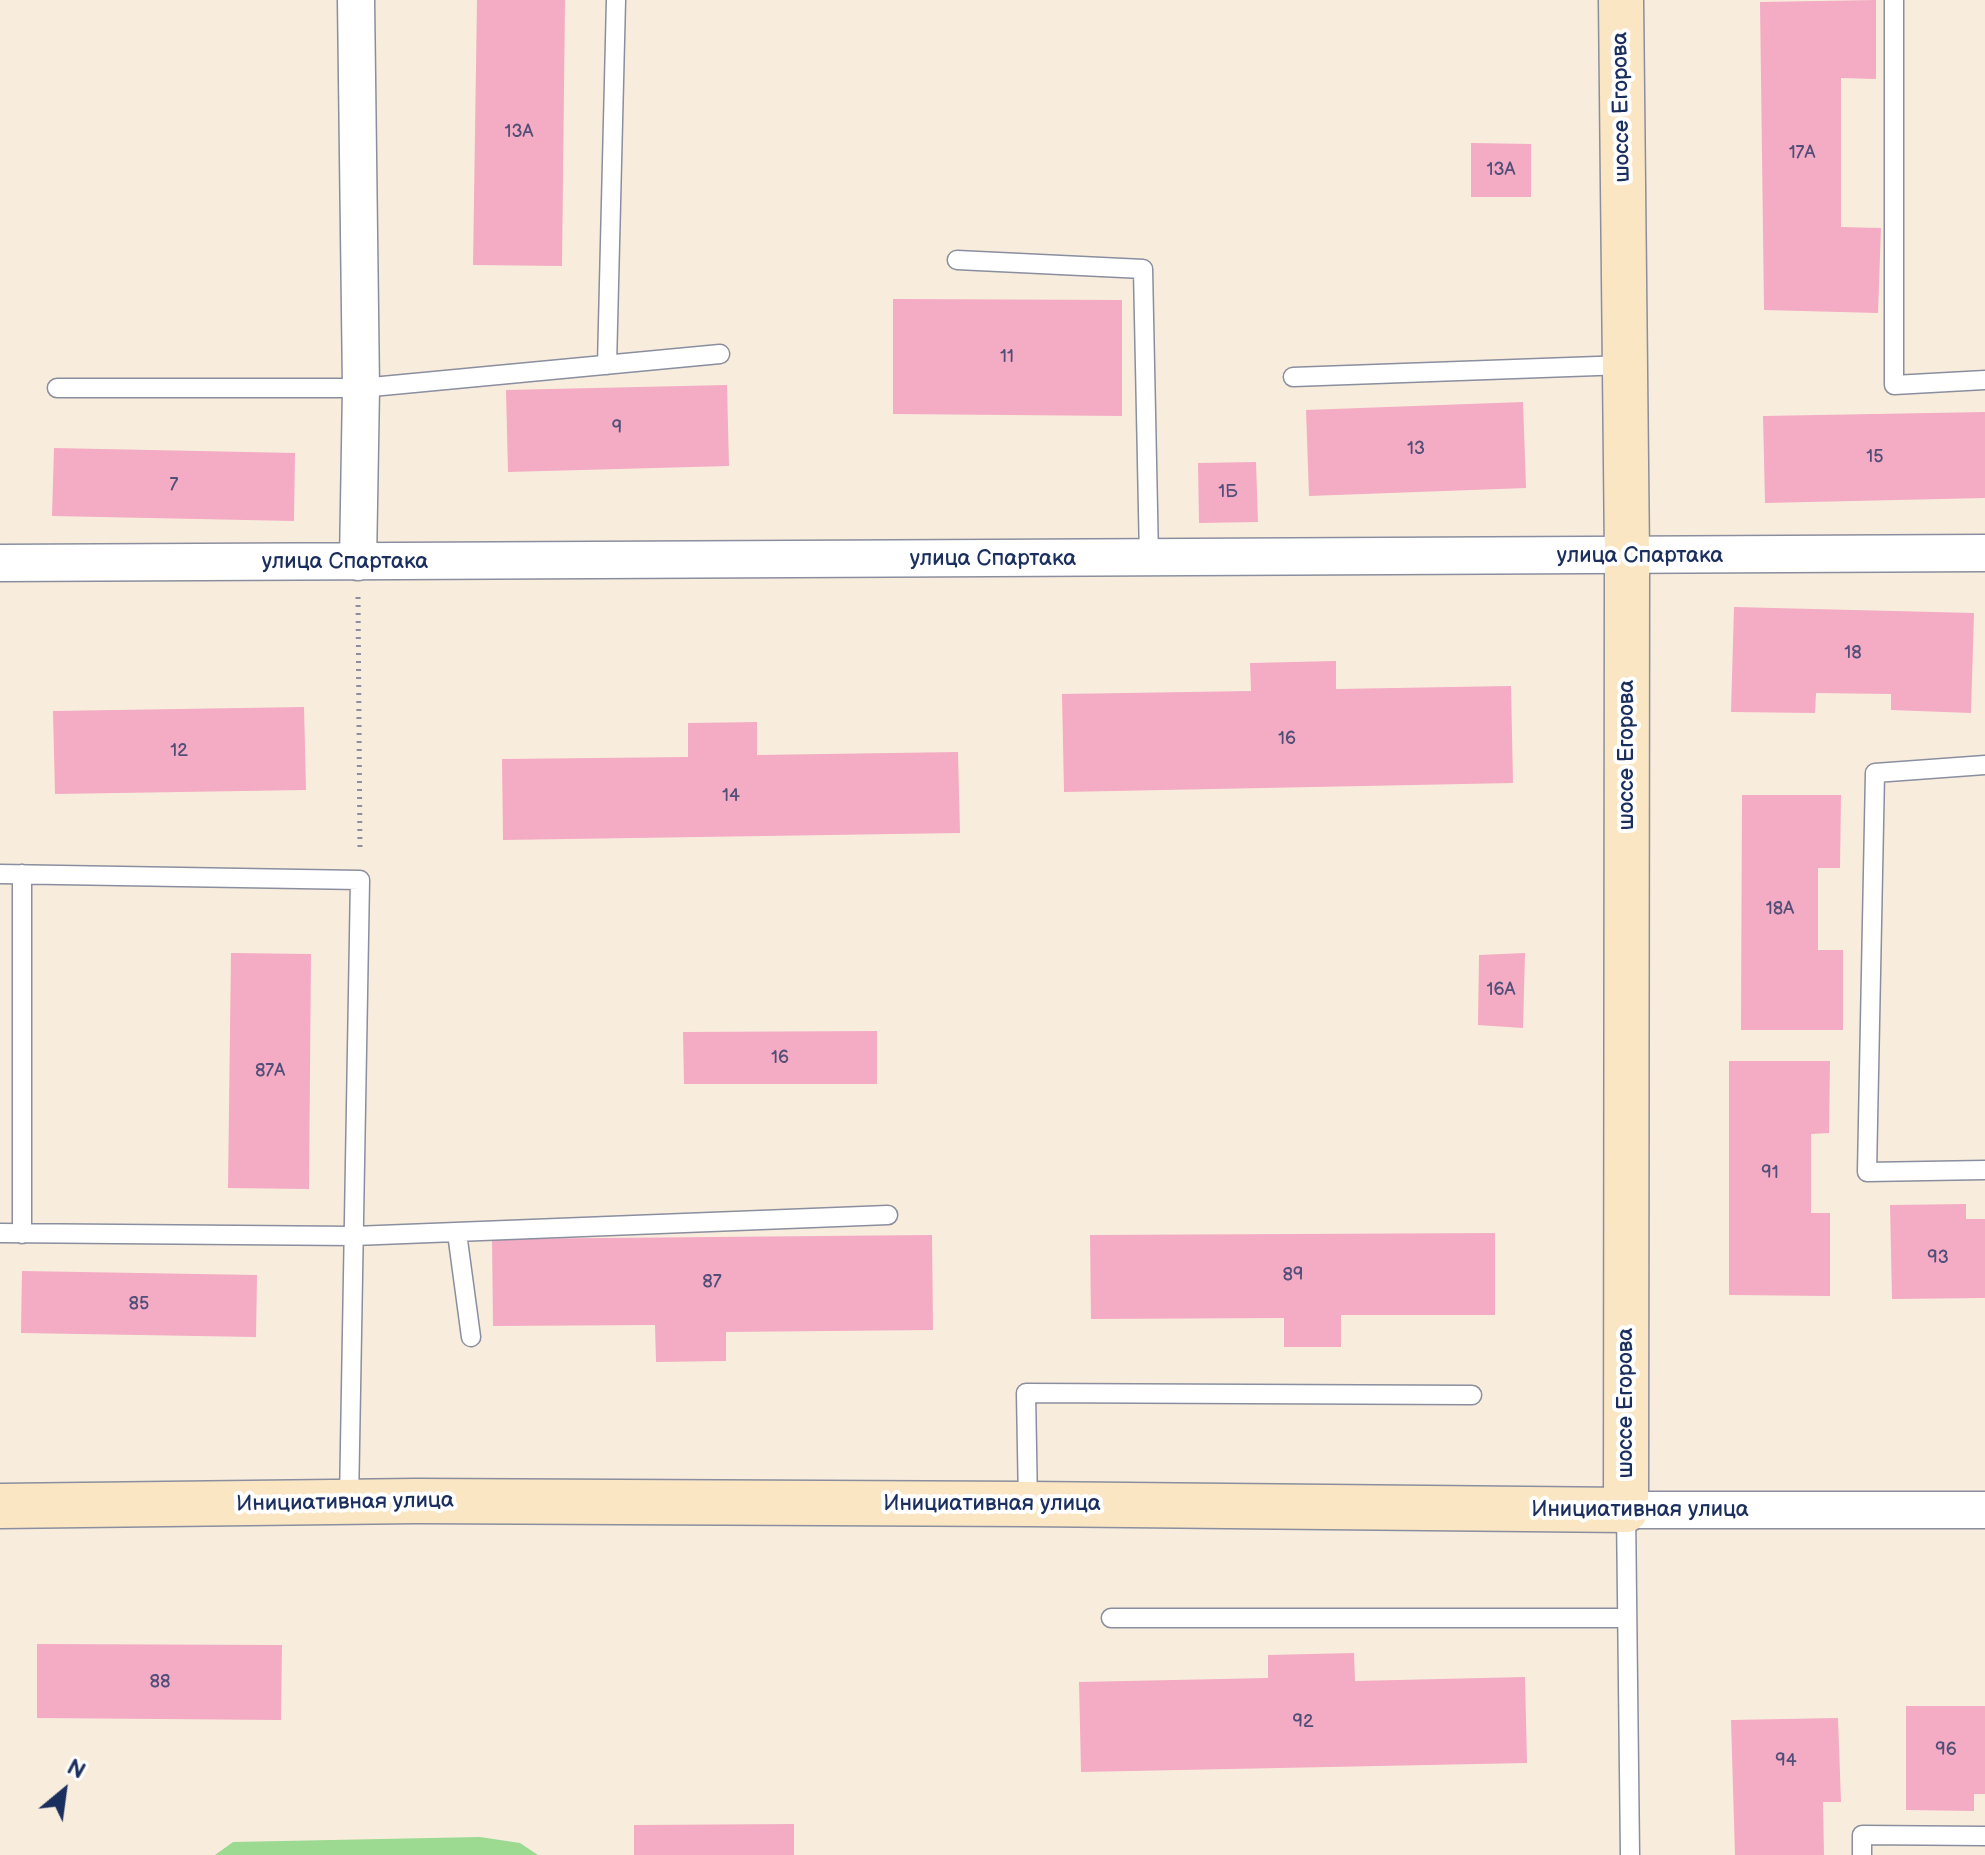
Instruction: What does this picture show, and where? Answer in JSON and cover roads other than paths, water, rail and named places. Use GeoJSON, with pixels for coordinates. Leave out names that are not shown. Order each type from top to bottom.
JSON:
{"type":"FeatureCollection","features":[{"type":"Feature","properties":{"kind":"main road","name":"шоссе Егорова"},"geometry":{"type":"LineString","coordinates":[[1621,0],[1627,556],[1626,1510]]}},
{"type":"Feature","properties":{"kind":"main road","name":"Инициативная улица"},"geometry":{"type":"LineString","coordinates":[[0,1506],[349,1502],[1626,1510]]}},
{"type":"Feature","properties":{"kind":"street"},"geometry":{"type":"LineString","coordinates":[[356,0],[361,388],[358,562]]}},
{"type":"Feature","properties":{"kind":"street","name":"улица Спартака"},"geometry":{"type":"LineString","coordinates":[[0,563],[1985,553]]}},
{"type":"Feature","properties":{"kind":"street","name":"Инициативная улица"},"geometry":{"type":"LineString","coordinates":[[1626,1510],[1985,1510]]}},
{"type":"Feature","properties":{"kind":"lane"},"geometry":{"type":"LineString","coordinates":[[607,365],[616,0]]}},
{"type":"Feature","properties":{"kind":"lane"},"geometry":{"type":"LineString","coordinates":[[1894,0],[1894,385],[1985,380]]}},
{"type":"Feature","properties":{"kind":"lane"},"geometry":{"type":"LineString","coordinates":[[957,260],[1143,269],[1149,558]]}},
{"type":"Feature","properties":{"kind":"lane"},"geometry":{"type":"LineString","coordinates":[[57,388],[361,388],[720,354]]}},
{"type":"Feature","properties":{"kind":"lane"},"geometry":{"type":"LineString","coordinates":[[1293,377],[1625,365]]}},
{"type":"Feature","properties":{"kind":"lane"},"geometry":{"type":"LineString","coordinates":[[1985,765],[1875,773],[1867,1172],[1985,1170]]}},
{"type":"Feature","properties":{"kind":"lane"},"geometry":{"type":"LineString","coordinates":[[0,874],[360,880],[349,1502]]}},
{"type":"Feature","properties":{"kind":"lane"},"geometry":{"type":"LineString","coordinates":[[22,874],[22,1234]]}},
{"type":"Feature","properties":{"kind":"lane"},"geometry":{"type":"LineString","coordinates":[[0,1233],[354,1236],[888,1215]]}},
{"type":"Feature","properties":{"kind":"lane"},"geometry":{"type":"LineString","coordinates":[[457,1233],[471,1337]]}},
{"type":"Feature","properties":{"kind":"lane"},"geometry":{"type":"LineString","coordinates":[[1028,1504],[1026,1393],[1472,1395]]}},
{"type":"Feature","properties":{"kind":"lane"},"geometry":{"type":"LineString","coordinates":[[1626,1510],[1630,1855]]}},
{"type":"Feature","properties":{"kind":"lane"},"geometry":{"type":"LineString","coordinates":[[1111,1618],[1627,1618]]}},
{"type":"Feature","properties":{"kind":"lane"},"geometry":{"type":"LineString","coordinates":[[1862,1855],[1862,1835],[1985,1836]]}}]}
